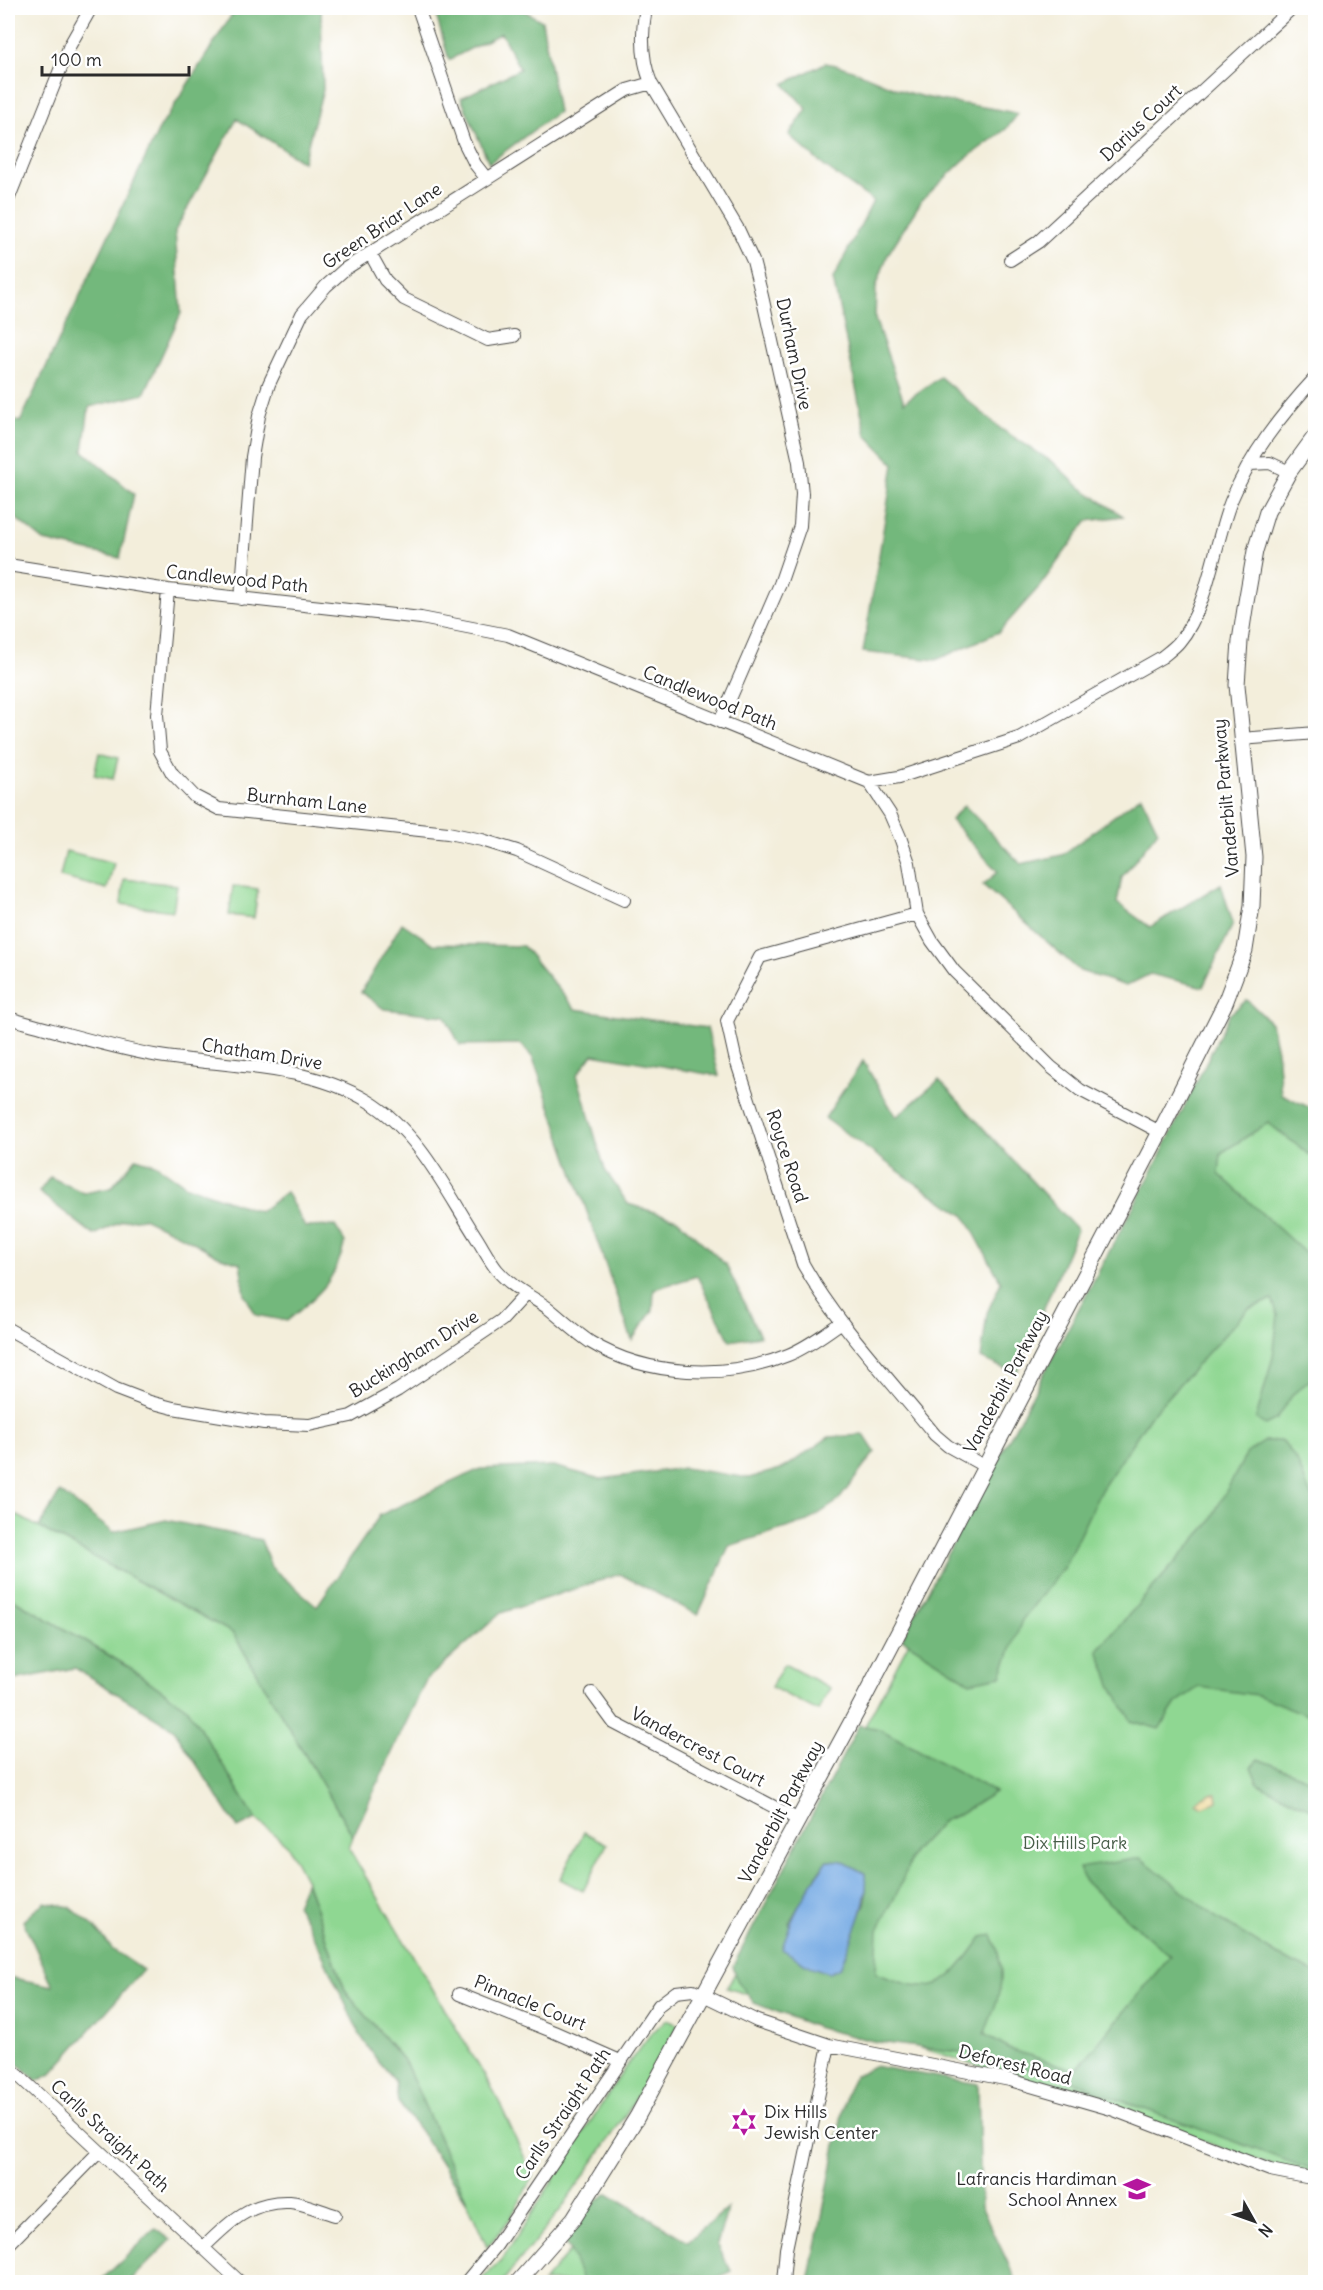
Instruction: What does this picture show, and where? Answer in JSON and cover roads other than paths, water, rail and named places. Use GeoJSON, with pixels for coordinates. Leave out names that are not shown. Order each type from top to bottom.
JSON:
{"type":"FeatureCollection","features":[{"type":"Feature","properties":{"kind":"main road","name":"Vanderbilt Parkway"},"geometry":{"type":"LineString","coordinates":[[518,2283],[574,2218],[637,2117],[704,1996],[799,1820],[1160,1132],[1225,1003],[1245,950],[1252,906],[1254,857],[1241,739],[1237,674],[1246,602],[1255,551],[1267,512],[1289,472],[1316,435]]}},
{"type":"Feature","properties":{"kind":"street"},"geometry":{"type":"LineString","coordinates":[[8,200],[70,45],[91,8]]}},
{"type":"Feature","properties":{"kind":"street"},"geometry":{"type":"LineString","coordinates":[[418,8],[464,142],[475,164],[486,178]]}},
{"type":"Feature","properties":{"kind":"street","name":"Durham Drive"},"geometry":{"type":"LineString","coordinates":[[646,8],[642,25],[642,45],[644,65],[651,83],[738,229],[753,261],[799,462],[802,494],[800,526],[780,584],[720,722]]}},
{"type":"Feature","properties":{"kind":"street","name":"Darius Court"},"geometry":{"type":"LineString","coordinates":[[1010,260],[1038,242],[1292,8]]}},
{"type":"Feature","properties":{"kind":"street","name":"Green Briar Lane"},"geometry":{"type":"LineString","coordinates":[[241,599],[252,457],[259,416],[269,384],[302,314],[326,285],[369,253],[627,90],[651,83]]}},
{"type":"Feature","properties":{"kind":"street"},"geometry":{"type":"LineString","coordinates":[[369,253],[385,280],[404,299],[488,340],[514,336]]}},
{"type":"Feature","properties":{"kind":"street"},"geometry":{"type":"LineString","coordinates":[[1160,1132],[1080,1090],[1051,1067],[954,971],[932,941],[917,914],[909,863],[900,837],[890,814],[869,782],[899,777],[1018,738],[1162,657],[1179,642],[1201,603],[1218,540],[1232,500],[1250,464],[1281,416],[1316,377]]}},
{"type":"Feature","properties":{"kind":"street"},"geometry":{"type":"LineString","coordinates":[[1250,464],[1270,463],[1289,472]]}},
{"type":"Feature","properties":{"kind":"street","name":"Candlewood Path"},"geometry":{"type":"LineString","coordinates":[[8,565],[168,590],[421,618],[508,635],[869,782]]}},
{"type":"Feature","properties":{"kind":"street","name":"Burnham Lane"},"geometry":{"type":"LineString","coordinates":[[168,590],[157,715],[160,751],[172,773],[194,796],[219,809],[437,832],[482,840],[517,851],[624,900]]}},
{"type":"Feature","properties":{"kind":"street"},"geometry":{"type":"LineString","coordinates":[[1241,739],[1316,733]]}},
{"type":"Feature","properties":{"kind":"street","name":"Royce Road"},"geometry":{"type":"LineString","coordinates":[[917,914],[760,957],[727,1021],[735,1057],[803,1264],[842,1322],[935,1435],[948,1446],[984,1466]]}},
{"type":"Feature","properties":{"kind":"street","name":"Chatham Drive"},"geometry":{"type":"LineString","coordinates":[[8,1018],[157,1055],[292,1073],[334,1085],[369,1101],[410,1136],[498,1270],[525,1295],[548,1309],[590,1342],[645,1365],[716,1372],[755,1366],[788,1355],[815,1341],[842,1322]]}},
{"type":"Feature","properties":{"kind":"street","name":"Buckingham Drive"},"geometry":{"type":"LineString","coordinates":[[8,1329],[116,1389],[150,1402],[172,1408],[264,1423],[309,1425],[351,1416],[398,1390],[502,1320],[525,1295]]}},
{"type":"Feature","properties":{"kind":"street","name":"Vandercrest Court"},"geometry":{"type":"LineString","coordinates":[[592,1693],[614,1723],[799,1820]]}},
{"type":"Feature","properties":{"kind":"street","name":"Carlls Straight Path"},"geometry":{"type":"LineString","coordinates":[[466,2283],[496,2246],[659,2005],[676,1992],[693,1990],[704,1996]]}},
{"type":"Feature","properties":{"kind":"street","name":"Pinnacle Court"},"geometry":{"type":"LineString","coordinates":[[459,1994],[620,2061]]}},
{"type":"Feature","properties":{"kind":"street","name":"Deforest Road"},"geometry":{"type":"LineString","coordinates":[[704,1996],[757,2021],[829,2045],[1032,2086],[1111,2109],[1270,2170],[1316,2179]]}},
{"type":"Feature","properties":{"kind":"street"},"geometry":{"type":"LineString","coordinates":[[783,2283],[786,2249],[829,2045]]}},
{"type":"Feature","properties":{"kind":"street","name":"Carlls Straight Path"},"geometry":{"type":"LineString","coordinates":[[8,2066],[240,2283]]}},
{"type":"Feature","properties":{"kind":"street"},"geometry":{"type":"LineString","coordinates":[[8,2245],[99,2151]]}},
{"type":"Feature","properties":{"kind":"street"},"geometry":{"type":"LineString","coordinates":[[204,2247],[233,2218],[263,2204],[291,2202],[335,2215]]}},
{"type":"Feature","properties":{"kind":"water"},"geometry":{"type":"Polygon","coordinates":[[[828,1860],[842,1861],[866,1874],[865,1898],[858,1922],[840,1968],[829,1973],[809,1966],[782,1949],[801,1903],[828,1860]]]}},
{"type":"Feature","properties":{"kind":"place","name":"Dix Hills Jewish Center"},"geometry":{"type":"Point","coordinates":[744,2122]}},
{"type":"Feature","properties":{"kind":"place","name":"Lafrancis Hardiman School Annex"},"geometry":{"type":"Point","coordinates":[1137,2189]}},
{"type":"Feature","properties":{"kind":"park label","name":"Dix Hills Park"},"geometry":{"type":"Point","coordinates":[1075,1843]}}]}
